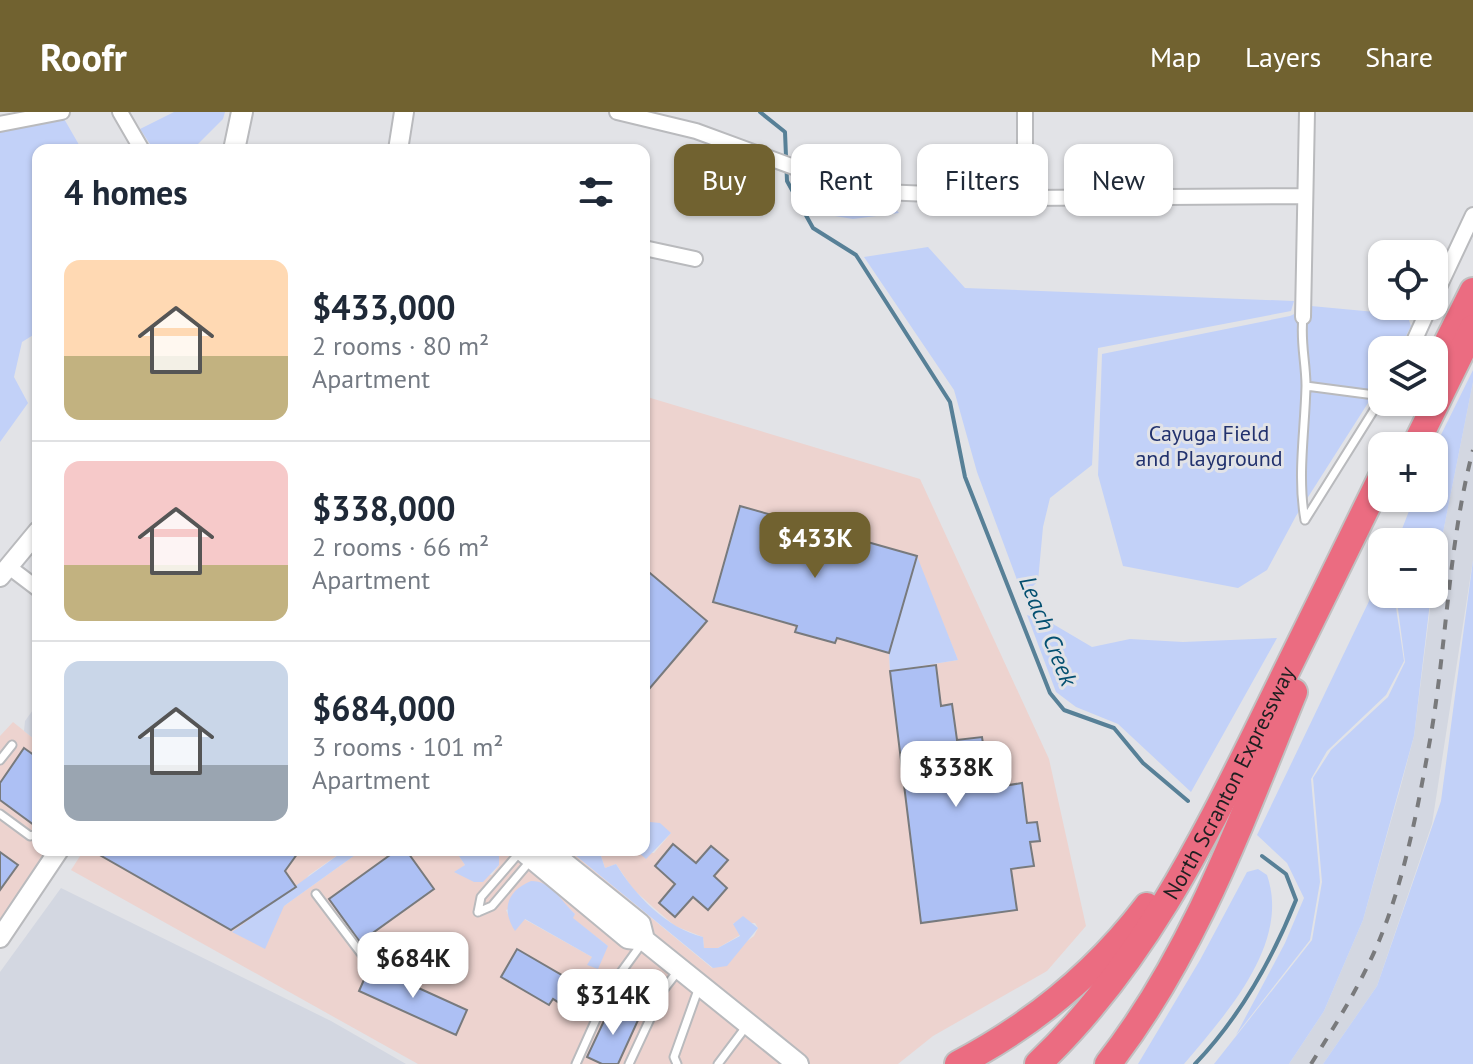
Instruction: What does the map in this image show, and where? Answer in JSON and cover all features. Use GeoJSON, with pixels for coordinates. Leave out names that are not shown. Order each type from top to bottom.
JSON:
{"type":"FeatureCollection","features":[{"type":"Feature","properties":{"kind":"highway"},"geometry":{"type":"LineString","coordinates":[[1448,342],[1473,291]]}},
{"type":"Feature","properties":{"kind":"highway"},"geometry":{"type":"LineString","coordinates":[[1422,432],[1473,328]]}},
{"type":"Feature","properties":{"kind":"highway","name":"North Scranton Expressway"},"geometry":{"type":"LineString","coordinates":[[1038,1064],[1089,1011],[1131,957],[1168,901],[1212,821],[1368,504]]}},
{"type":"Feature","properties":{"kind":"highway","name":"North Scranton Expressway"},"geometry":{"type":"LineString","coordinates":[[1062,1064],[1124,994],[1182,910],[1227,829],[1383,512]]}},
{"type":"Feature","properties":{"kind":"highway"},"geometry":{"type":"LineString","coordinates":[[1108,1064],[1158,990],[1206,900],[1294,692]]}},
{"type":"Feature","properties":{"kind":"highway"},"geometry":{"type":"LineString","coordinates":[[958,1064],[1041,1012],[1101,960],[1212,821]]}},
{"type":"Feature","properties":{"kind":"main road"},"geometry":{"type":"LineString","coordinates":[[235,144],[242,112]]}},
{"type":"Feature","properties":{"kind":"main road"},"geometry":{"type":"LineString","coordinates":[[538,856],[640,924],[644,940],[798,1064]]}},
{"type":"Feature","properties":{"kind":"street"},"geometry":{"type":"LineString","coordinates":[[0,124],[62,112]]}},
{"type":"Feature","properties":{"kind":"street"},"geometry":{"type":"LineString","coordinates":[[120,112],[139,144]]}},
{"type":"Feature","properties":{"kind":"street"},"geometry":{"type":"LineString","coordinates":[[399,144],[404,112]]}},
{"type":"Feature","properties":{"kind":"street"},"geometry":{"type":"LineString","coordinates":[[617,112],[696,131],[859,191],[917,193]]}},
{"type":"Feature","properties":{"kind":"street"},"geometry":{"type":"LineString","coordinates":[[1025,112],[1025,144]]}},
{"type":"Feature","properties":{"kind":"street"},"geometry":{"type":"LineString","coordinates":[[1303,317],[1307,112]]}},
{"type":"Feature","properties":{"kind":"street"},"geometry":{"type":"LineString","coordinates":[[1048,198],[1305,196]]}},
{"type":"Feature","properties":{"kind":"street"},"geometry":{"type":"LineString","coordinates":[[1448,268],[1473,215]]}},
{"type":"Feature","properties":{"kind":"street"},"geometry":{"type":"LineString","coordinates":[[650,249],[695,259]]}},
{"type":"Feature","properties":{"kind":"street"},"geometry":{"type":"LineString","coordinates":[[32,538],[5,572],[32,586]]}},
{"type":"Feature","properties":{"kind":"street"},"geometry":{"type":"LineString","coordinates":[[0,938],[55,856]]}},
{"type":"Feature","properties":{"kind":"lane"},"geometry":{"type":"LineString","coordinates":[[1303,317],[1299,346],[1306,386],[1301,497],[1305,520],[1370,416]]}},
{"type":"Feature","properties":{"kind":"lane"},"geometry":{"type":"LineString","coordinates":[[1306,386],[1368,394]]}},
{"type":"Feature","properties":{"kind":"lane"},"geometry":{"type":"LineString","coordinates":[[0,760],[12,745]]}},
{"type":"Feature","properties":{"kind":"lane"},"geometry":{"type":"LineString","coordinates":[[0,814],[32,836]]}},
{"type":"Feature","properties":{"kind":"lane"},"geometry":{"type":"LineString","coordinates":[[527,856],[481,897],[478,912],[492,906],[529,856]]}},
{"type":"Feature","properties":{"kind":"lane"},"geometry":{"type":"LineString","coordinates":[[316,894],[366,960]]}},
{"type":"Feature","properties":{"kind":"lane"},"geometry":{"type":"LineString","coordinates":[[576,1064],[611,986],[644,940]]}},
{"type":"Feature","properties":{"kind":"lane"},"geometry":{"type":"LineString","coordinates":[[629,1064],[664,989],[680,969]]}},
{"type":"Feature","properties":{"kind":"lane"},"geometry":{"type":"LineString","coordinates":[[677,1064],[674,1057],[699,984]]}},
{"type":"Feature","properties":{"kind":"lane"},"geometry":{"type":"LineString","coordinates":[[718,1064],[748,1024]]}},
{"type":"Feature","properties":{"kind":"shaded area"},"geometry":{"type":"Polygon","coordinates":[[[1473,382],[1473,560],[1432,824],[1377,986],[1323,1064],[1289,1064],[1324,1011],[1363,920],[1414,736],[1430,608],[1448,608],[1448,528],[1444,528],[1473,382]]]}},
{"type":"Feature","properties":{"kind":"shaded area"},"geometry":{"type":"Polygon","coordinates":[[[650,398],[920,479],[1049,759],[1086,926],[1047,971],[933,1036],[898,1064],[418,1064],[71,870],[80,856],[336,856],[309,875],[284,906],[354,856],[459,856],[465,865],[455,873],[492,875],[499,865],[499,856],[576,856],[712,968],[754,936],[758,928],[755,923],[733,923],[740,935],[718,948],[704,948],[703,937],[675,926],[633,889],[616,864],[605,868],[601,856],[650,856],[671,833],[650,822],[650,398]],[[916,558],[889,653],[890,671],[958,660],[916,558]],[[553,893],[506,910],[515,930],[524,919],[592,957],[608,946],[572,918],[575,914],[553,893]]]}},
{"type":"Feature","properties":{"kind":"shaded area"},"geometry":{"type":"Polygon","coordinates":[[[32,711],[32,737],[24,731],[25,721],[32,711]]]}},
{"type":"Feature","properties":{"kind":"shaded area"},"geometry":{"type":"Polygon","coordinates":[[[13,722],[32,737],[32,856],[45,856],[0,920],[0,736],[13,722]]]}},
{"type":"Feature","properties":{"kind":"shaded area"},"geometry":{"type":"Polygon","coordinates":[[[61,888],[331,1021],[406,1064],[0,1064],[0,972],[61,888]]]}},
{"type":"Feature","properties":{"kind":"green space"},"geometry":{"type":"Polygon","coordinates":[[[174,112],[225,112],[223,119],[198,144],[150,144],[140,129],[174,112]]]}},
{"type":"Feature","properties":{"kind":"green space"},"geometry":{"type":"Polygon","coordinates":[[[63,117],[79,144],[32,144],[32,336],[22,342],[14,377],[28,403],[0,442],[0,129],[63,117]]]}},
{"type":"Feature","properties":{"kind":"green space"},"geometry":{"type":"Polygon","coordinates":[[[835,216],[876,216],[853,219],[835,216]]]}},
{"type":"Feature","properties":{"kind":"green space"},"geometry":{"type":"Polygon","coordinates":[[[928,247],[965,288],[1294,301],[1291,311],[1098,348],[1092,465],[1050,498],[1043,527],[1038,581],[1023,596],[977,472],[954,390],[864,257],[928,247]]]}},
{"type":"Feature","properties":{"kind":"green space","name":"Cayuga Field and Playground"},"geometry":{"type":"Polygon","coordinates":[[[1311,306],[1368,311],[1368,320],[1409,320],[1411,326],[1406,336],[1368,336],[1368,403],[1296,516],[1267,570],[1238,588],[1123,566],[1098,475],[1102,354],[1290,316],[1311,306]]]}},
{"type":"Feature","properties":{"kind":"green space"},"geometry":{"type":"Polygon","coordinates":[[[1473,370],[1448,508],[1448,432],[1442,432],[1473,370]]]}},
{"type":"Feature","properties":{"kind":"green space"},"geometry":{"type":"Polygon","coordinates":[[[1409,512],[1447,512],[1444,528],[1402,528],[1409,512]]]}},
{"type":"Feature","properties":{"kind":"green space"},"geometry":{"type":"Polygon","coordinates":[[[917,556],[958,660],[890,671],[889,653],[917,556]]]}},
{"type":"Feature","properties":{"kind":"green space"},"geometry":{"type":"Polygon","coordinates":[[[1473,560],[1473,1064],[1323,1064],[1377,986],[1441,801],[1473,560]]]}},
{"type":"Feature","properties":{"kind":"green space"},"geometry":{"type":"Polygon","coordinates":[[[1368,603],[1368,608],[1396,608],[1404,661],[1386,695],[1327,751],[1311,779],[1320,882],[1310,940],[1236,1035],[1285,943],[1304,898],[1287,863],[1257,835],[1368,603]]]}},
{"type":"Feature","properties":{"kind":"green space"},"geometry":{"type":"Polygon","coordinates":[[[1398,608],[1429,608],[1414,736],[1363,920],[1324,1011],[1289,1064],[1214,1064],[1312,940],[1322,882],[1313,778],[1331,750],[1388,697],[1405,662],[1398,608]]]}},
{"type":"Feature","properties":{"kind":"green space"},"geometry":{"type":"Polygon","coordinates":[[[1027,615],[1053,624],[1092,647],[1130,639],[1183,642],[1277,638],[1191,792],[1118,724],[1076,707],[1056,692],[1027,615]]]}},
{"type":"Feature","properties":{"kind":"green space"},"geometry":{"type":"Polygon","coordinates":[[[650,822],[660,823],[671,833],[650,855],[650,822]]]}},
{"type":"Feature","properties":{"kind":"green space"},"geometry":{"type":"Polygon","coordinates":[[[337,856],[354,856],[284,906],[265,949],[232,932],[337,856]]]}},
{"type":"Feature","properties":{"kind":"green space"},"geometry":{"type":"Polygon","coordinates":[[[459,856],[499,856],[499,865],[483,882],[474,882],[454,872],[465,865],[459,856]]]}},
{"type":"Feature","properties":{"kind":"green space"},"geometry":{"type":"Polygon","coordinates":[[[576,856],[601,856],[605,868],[616,864],[653,909],[676,926],[703,937],[704,948],[718,948],[740,936],[733,924],[743,916],[758,928],[727,966],[713,968],[576,856]]]}},
{"type":"Feature","properties":{"kind":"green space"},"geometry":{"type":"Polygon","coordinates":[[[1258,869],[1267,875],[1272,901],[1270,927],[1250,977],[1218,1024],[1184,1064],[1138,1064],[1200,960],[1247,872],[1258,869]]]}},
{"type":"Feature","properties":{"kind":"green space"},"geometry":{"type":"Polygon","coordinates":[[[531,881],[550,888],[575,914],[573,918],[608,946],[598,969],[587,965],[592,957],[525,919],[515,931],[508,915],[509,902],[516,890],[531,881]]]}},
{"type":"Feature","properties":{"kind":"building"},"geometry":{"type":"Polygon","coordinates":[[[740,506],[917,556],[889,653],[837,638],[835,643],[795,632],[797,626],[713,602],[740,506]]]}},
{"type":"Feature","properties":{"kind":"building"},"geometry":{"type":"Polygon","coordinates":[[[650,573],[707,621],[650,688],[650,573]]]}},
{"type":"Feature","properties":{"kind":"building"},"geometry":{"type":"Polygon","coordinates":[[[936,665],[941,706],[952,704],[957,740],[982,737],[990,788],[1022,783],[1027,823],[1037,822],[1040,841],[1030,842],[1034,866],[1011,869],[1017,910],[921,923],[890,671],[936,665]]]}},
{"type":"Feature","properties":{"kind":"building"},"geometry":{"type":"Polygon","coordinates":[[[24,748],[32,754],[32,824],[0,800],[0,783],[24,748]]]}},
{"type":"Feature","properties":{"kind":"building"},"geometry":{"type":"Polygon","coordinates":[[[673,844],[696,863],[711,846],[728,860],[714,876],[727,888],[708,910],[693,897],[675,917],[659,903],[675,884],[655,866],[673,844]]]}},
{"type":"Feature","properties":{"kind":"building"},"geometry":{"type":"Polygon","coordinates":[[[0,852],[18,865],[0,890],[0,852]]]}},
{"type":"Feature","properties":{"kind":"building"},"geometry":{"type":"Polygon","coordinates":[[[102,856],[296,856],[285,871],[296,887],[231,930],[102,856]]]}},
{"type":"Feature","properties":{"kind":"building"},"geometry":{"type":"Polygon","coordinates":[[[389,856],[410,856],[434,889],[360,942],[329,899],[389,856]]]}},
{"type":"Feature","properties":{"kind":"building"},"geometry":{"type":"Polygon","coordinates":[[[517,949],[565,977],[562,983],[580,994],[570,1010],[553,999],[549,1005],[501,977],[517,949]]]}},
{"type":"Feature","properties":{"kind":"building"},"geometry":{"type":"Polygon","coordinates":[[[370,966],[467,1010],[456,1035],[359,991],[370,966]]]}},
{"type":"Feature","properties":{"kind":"building"},"geometry":{"type":"Polygon","coordinates":[[[611,1006],[639,1018],[618,1064],[602,1064],[587,1057],[611,1006]]]}},
{"type":"Feature","properties":{"kind":"waterway"},"geometry":{"type":"LineString","coordinates":[[760,112],[785,132],[787,181],[813,228],[856,255],[950,402],[965,477],[1050,693],[1064,710],[1114,728],[1143,763],[1188,801]]}},
{"type":"Feature","properties":{"kind":"waterway","name":"Leach Creek"},"geometry":{"type":"LineString","coordinates":[[1195,1064],[1226,1027],[1253,987],[1296,900],[1286,874],[1262,856]]}},
{"type":"Feature","properties":{"kind":"railway"},"geometry":{"type":"LineString","coordinates":[[1311,1064],[1348,1004],[1372,957],[1403,867],[1430,740],[1458,522],[1473,450]]}}]}
